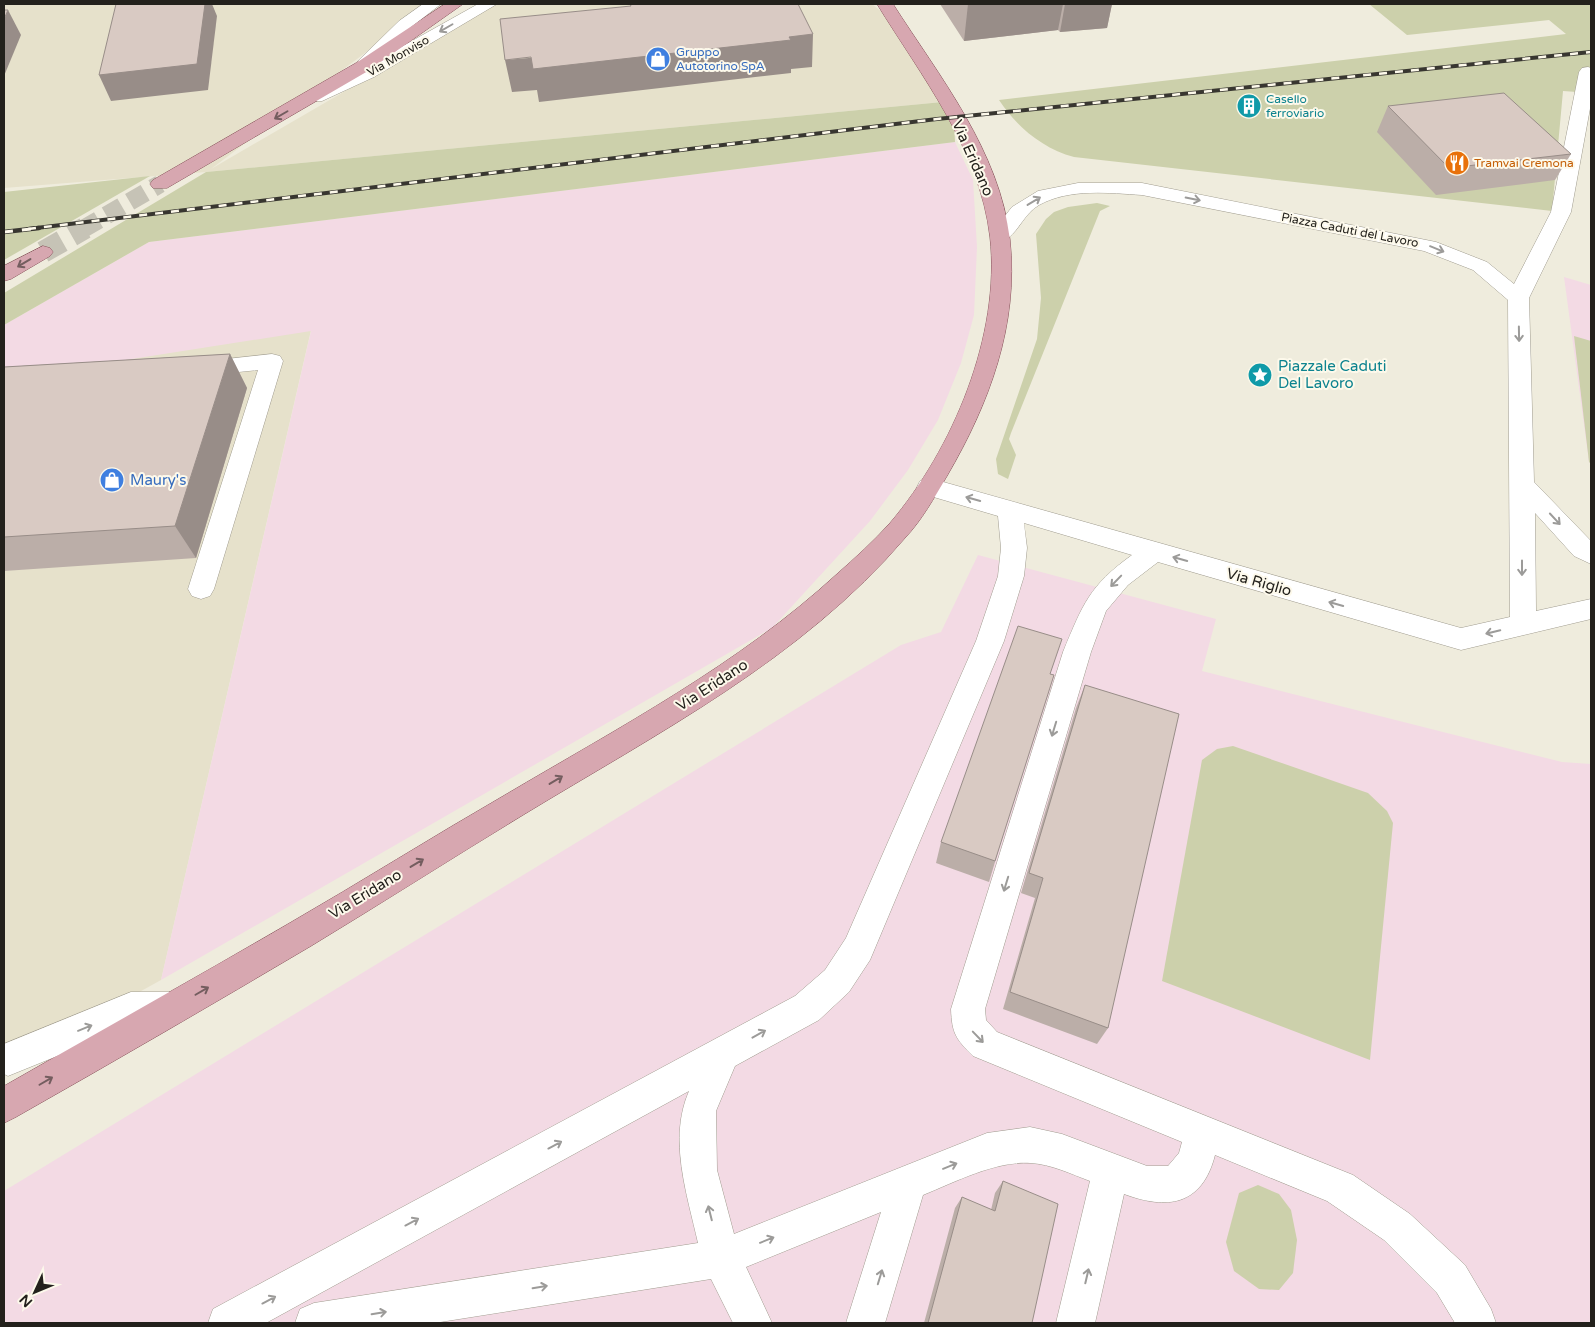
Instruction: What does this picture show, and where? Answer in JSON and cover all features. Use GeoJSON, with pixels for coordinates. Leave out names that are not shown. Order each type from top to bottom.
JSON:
{"type":"FeatureCollection","features":[{"type":"Feature","properties":{"kind":"main road","name":"Via Monviso"},"geometry":{"type":"LineString","coordinates":[[160,184],[362,67],[454,4]]}},
{"type":"Feature","properties":{"kind":"main road","name":"Via Eridano"},"geometry":{"type":"LineString","coordinates":[[4,1105],[303,933],[642,729],[779,640],[831,597],[898,531],[929,487],[967,419],[986,371],[997,324],[1000,297],[1000,236],[991,194],[962,128],[884,6]]}},
{"type":"Feature","properties":{"kind":"main road"},"geometry":{"type":"LineString","coordinates":[[4,275],[43,252]]}},
{"type":"Feature","properties":{"kind":"street"},"geometry":{"type":"LineString","coordinates":[[362,67],[405,24],[433,4]]}},
{"type":"Feature","properties":{"kind":"street","name":"Via Monviso"},"geometry":{"type":"LineString","coordinates":[[304,102],[368,73],[489,4]]}},
{"type":"Feature","properties":{"kind":"street"},"geometry":{"type":"LineString","coordinates":[[1523,624],[1518,298],[1561,212],[1569,179],[1588,72]]}},
{"type":"Feature","properties":{"kind":"street","name":"Piazza Caduti del Lavoro"},"geometry":{"type":"LineString","coordinates":[[1000,236],[1020,210],[1042,196],[1080,188],[1142,189],[1429,246],[1480,266],[1518,298]]}},
{"type":"Feature","properties":{"kind":"street"},"geometry":{"type":"LineString","coordinates":[[173,371],[272,361],[202,589]]}},
{"type":"Feature","properties":{"kind":"street"},"geometry":{"type":"LineString","coordinates":[[1522,484],[1583,549],[1591,554]]}},
{"type":"Feature","properties":{"kind":"street","name":"Via Riglio"},"geometry":{"type":"LineString","coordinates":[[929,487],[1461,639],[1591,609]]}},
{"type":"Feature","properties":{"kind":"street"},"geometry":{"type":"LineString","coordinates":[[226,1323],[808,1008],[837,981],[858,949],[990,641],[1011,576],[1014,548],[1010,510]]}},
{"type":"Feature","properties":{"kind":"street"},"geometry":{"type":"LineString","coordinates":[[1155,551],[1119,578],[1095,606],[1077,652],[968,1009],[969,1028],[985,1044],[1340,1188],[1397,1227],[1451,1279],[1477,1323]]}},
{"type":"Feature","properties":{"kind":"street"},"geometry":{"type":"LineString","coordinates":[[8,1060],[131,1009],[171,1008]]}},
{"type":"Feature","properties":{"kind":"street"},"geometry":{"type":"LineString","coordinates":[[722,1055],[698,1111],[699,1170],[721,1258],[753,1323]]}},
{"type":"Feature","properties":{"kind":"street"},"geometry":{"type":"LineString","coordinates":[[314,1323],[721,1258],[987,1151],[1030,1145],[1062,1152],[1147,1184],[1176,1184],[1195,1163],[1203,1132]]}},
{"type":"Feature","properties":{"kind":"street"},"geometry":{"type":"LineString","coordinates":[[1076,1323],[1111,1170]]}},
{"type":"Feature","properties":{"kind":"street"},"geometry":{"type":"LineString","coordinates":[[866,1323],[908,1183]]}},
{"type":"Feature","properties":{"kind":"shaded area"},"geometry":{"type":"Polygon","coordinates":[[[4,4],[430,4],[211,169],[495,4],[872,4],[910,35],[953,101],[206,172],[4,188],[4,4]]]}},
{"type":"Feature","properties":{"kind":"shaded area"},"geometry":{"type":"Polygon","coordinates":[[[955,142],[973,180],[977,247],[974,315],[961,363],[938,420],[908,470],[870,521],[772,628],[161,980],[311,331],[4,379],[4,325],[149,242],[955,142]]]}},
{"type":"Feature","properties":{"kind":"shaded area"},"geometry":{"type":"Polygon","coordinates":[[[1564,277],[1591,285],[1591,464],[1589,462],[1564,277]]]}},
{"type":"Feature","properties":{"kind":"shaded area"},"geometry":{"type":"Polygon","coordinates":[[[311,330],[161,980],[4,1067],[4,379],[311,330]]]}},
{"type":"Feature","properties":{"kind":"shaded area"},"geometry":{"type":"Polygon","coordinates":[[[978,555],[1216,619],[1202,671],[1562,762],[1591,764],[1591,1323],[4,1323],[4,1191],[901,645],[941,632],[978,555]]]}},
{"type":"Feature","properties":{"kind":"green space"},"geometry":{"type":"Polygon","coordinates":[[[1369,4],[1591,4],[1591,93],[1563,91],[1552,211],[1074,157],[1051,148],[1031,135],[1022,128],[999,100],[1566,34],[1549,20],[1407,35],[1369,4]]]}},
{"type":"Feature","properties":{"kind":"green space"},"geometry":{"type":"Polygon","coordinates":[[[953,101],[955,142],[149,242],[4,325],[4,293],[206,172],[953,101]]]}},
{"type":"Feature","properties":{"kind":"green space"},"geometry":{"type":"Polygon","coordinates":[[[150,176],[4,260],[4,192],[150,176]]]}},
{"type":"Feature","properties":{"kind":"green space"},"geometry":{"type":"Polygon","coordinates":[[[1097,203],[1110,206],[1100,211],[1011,433],[1009,439],[1016,455],[1008,479],[998,474],[996,459],[1037,339],[1041,298],[1036,234],[1046,219],[1054,212],[1068,207],[1097,203]]]}},
{"type":"Feature","properties":{"kind":"green space"},"geometry":{"type":"Polygon","coordinates":[[[1574,336],[1591,341],[1591,464],[1589,462],[1574,336]]]}},
{"type":"Feature","properties":{"kind":"green space"},"geometry":{"type":"Polygon","coordinates":[[[1233,746],[1368,793],[1387,811],[1393,823],[1370,1060],[1162,981],[1202,760],[1217,749],[1233,746]]]}},
{"type":"Feature","properties":{"kind":"green space"},"geometry":{"type":"Polygon","coordinates":[[[1258,1185],[1279,1194],[1291,1210],[1297,1240],[1293,1273],[1279,1290],[1259,1289],[1234,1271],[1226,1242],[1239,1193],[1258,1185]]]}},
{"type":"Feature","properties":{"kind":"building"},"geometry":{"type":"Polygon","coordinates":[[[116,4],[205,4],[197,64],[99,75],[116,4]]]}},
{"type":"Feature","properties":{"kind":"building"},"geometry":{"type":"Polygon","coordinates":[[[630,4],[798,4],[813,34],[789,37],[791,40],[533,69],[531,57],[505,60],[500,19],[631,6],[630,4]]]}},
{"type":"Feature","properties":{"kind":"building"},"geometry":{"type":"Polygon","coordinates":[[[4,10],[8,10],[4,19],[4,10]]]}},
{"type":"Feature","properties":{"kind":"building"},"geometry":{"type":"Polygon","coordinates":[[[1504,93],[1571,154],[1449,168],[1388,106],[1504,93]]]}},
{"type":"Feature","properties":{"kind":"building","name":"Maury's"},"geometry":{"type":"Polygon","coordinates":[[[230,354],[175,526],[4,537],[4,367],[230,354]]]}},
{"type":"Feature","properties":{"kind":"building"},"geometry":{"type":"Polygon","coordinates":[[[1018,626],[1062,639],[1050,674],[1054,675],[995,861],[941,842],[1018,626]]]}},
{"type":"Feature","properties":{"kind":"building"},"geometry":{"type":"Polygon","coordinates":[[[1085,685],[1179,714],[1108,1028],[1010,992],[1043,878],[1029,873],[1085,685]]]}},
{"type":"Feature","properties":{"kind":"building"},"geometry":{"type":"Polygon","coordinates":[[[1003,1181],[1058,1204],[1032,1323],[928,1323],[962,1197],[995,1211],[1003,1181]]]}},
{"type":"Feature","properties":{"kind":"tunnel"},"geometry":{"type":"LineString","coordinates":[[83,229],[160,184]]}},
{"type":"Feature","properties":{"kind":"tunnel"},"geometry":{"type":"LineString","coordinates":[[43,252],[85,228]]}},
{"type":"Feature","properties":{"kind":"railway"},"geometry":{"type":"LineString","coordinates":[[28,229],[937,119],[1591,52]]}},
{"type":"Feature","properties":{"kind":"railway"},"geometry":{"type":"LineString","coordinates":[[4,232],[39,228]]}},
{"type":"Feature","properties":{"kind":"place","name":"Gruppo Autotorino SpA"},"geometry":{"type":"Point","coordinates":[658,59]}},
{"type":"Feature","properties":{"kind":"place","name":"Casello ferroviario"},"geometry":{"type":"Point","coordinates":[1249,106]}},
{"type":"Feature","properties":{"kind":"place","name":"Tramvai Cremona"},"geometry":{"type":"Point","coordinates":[1457,163]}},
{"type":"Feature","properties":{"kind":"place","name":"Piazzale Caduti Del Lavoro"},"geometry":{"type":"Point","coordinates":[1260,375]}},
{"type":"Feature","properties":{"kind":"place","name":"Maury's"},"geometry":{"type":"Point","coordinates":[112,480]}}]}
